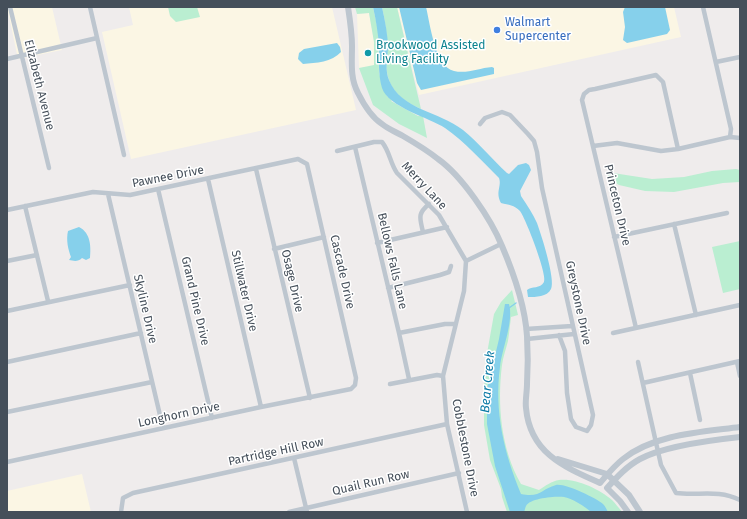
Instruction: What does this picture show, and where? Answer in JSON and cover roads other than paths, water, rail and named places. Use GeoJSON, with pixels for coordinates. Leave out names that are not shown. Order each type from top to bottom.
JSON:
{"type":"FeatureCollection","features":[{"type":"Feature","properties":{"kind":"street","name":"Elizabeth Avenue"},"geometry":{"type":"LineString","coordinates":[[10,7],[49,168]]}},
{"type":"Feature","properties":{"kind":"street"},"geometry":{"type":"LineString","coordinates":[[90,7],[124,154]]}},
{"type":"Feature","properties":{"kind":"street"},"geometry":{"type":"LineString","coordinates":[[344,7],[351,27]]}},
{"type":"Feature","properties":{"kind":"street"},"geometry":{"type":"LineString","coordinates":[[348,7],[351,27],[351,72],[357,92],[367,111],[381,124],[420,145],[440,160],[457,177],[473,197],[491,224],[501,244],[518,289],[526,329],[528,371],[526,409],[531,429],[539,446],[549,456],[570,470],[600,483],[607,488],[620,501],[628,512]]}},
{"type":"Feature","properties":{"kind":"street"},"geometry":{"type":"LineString","coordinates":[[703,7],[731,129],[730,137]]}},
{"type":"Feature","properties":{"kind":"street"},"geometry":{"type":"LineString","coordinates":[[707,23],[713,21]]}},
{"type":"Feature","properties":{"kind":"street"},"geometry":{"type":"LineString","coordinates":[[7,59],[97,38]]}},
{"type":"Feature","properties":{"kind":"street"},"geometry":{"type":"LineString","coordinates":[[716,62],[740,57]]}},
{"type":"Feature","properties":{"kind":"street","name":"Princeton Drive"},"geometry":{"type":"LineString","coordinates":[[636,328],[582,100],[584,94],[589,90],[656,75],[663,82],[678,149]]}},
{"type":"Feature","properties":{"kind":"street","name":"Greystone Drive"},"geometry":{"type":"LineString","coordinates":[[480,124],[485,118],[502,112],[510,115],[534,141],[542,188],[592,415],[591,426],[587,431],[576,427],[571,419],[567,393],[565,351],[559,336]]}},
{"type":"Feature","properties":{"kind":"street"},"geometry":{"type":"LineString","coordinates":[[593,146],[617,143],[662,151],[678,149],[730,137],[740,138]]}},
{"type":"Feature","properties":{"kind":"street","name":"Merry Lane"},"geometry":{"type":"LineString","coordinates":[[337,151],[374,142],[382,142],[388,149],[392,165],[397,173],[439,215],[466,261]]}},
{"type":"Feature","properties":{"kind":"street","name":"Bellows Falls Lane"},"geometry":{"type":"LineString","coordinates":[[355,147],[409,379]]}},
{"type":"Feature","properties":{"kind":"street","name":"Pawnee Drive"},"geometry":{"type":"LineString","coordinates":[[7,210],[93,192],[130,195],[208,180],[298,159],[306,164]]}},
{"type":"Feature","properties":{"kind":"street","name":"Cascade Drive"},"geometry":{"type":"LineString","coordinates":[[306,164],[356,378],[355,385]]}},
{"type":"Feature","properties":{"kind":"street","name":"Osage Drive"},"geometry":{"type":"LineString","coordinates":[[256,169],[310,398]]}},
{"type":"Feature","properties":{"kind":"street","name":"Stillwater Drive"},"geometry":{"type":"LineString","coordinates":[[208,180],[261,407]]}},
{"type":"Feature","properties":{"kind":"street","name":"Grand Pine Drive"},"geometry":{"type":"LineString","coordinates":[[158,190],[212,418]]}},
{"type":"Feature","properties":{"kind":"street","name":"Skyline Drive"},"geometry":{"type":"LineString","coordinates":[[108,194],[163,428]]}},
{"type":"Feature","properties":{"kind":"street"},"geometry":{"type":"LineString","coordinates":[[423,232],[420,217],[422,210],[429,204]]}},
{"type":"Feature","properties":{"kind":"street"},"geometry":{"type":"LineString","coordinates":[[26,206],[48,302]]}},
{"type":"Feature","properties":{"kind":"street"},"geometry":{"type":"LineString","coordinates":[[614,237],[726,213]]}},
{"type":"Feature","properties":{"kind":"street"},"geometry":{"type":"LineString","coordinates":[[674,224],[696,315]]}},
{"type":"Feature","properties":{"kind":"street"},"geometry":{"type":"LineString","coordinates":[[377,243],[447,227]]}},
{"type":"Feature","properties":{"kind":"street"},"geometry":{"type":"LineString","coordinates":[[274,249],[324,237]]}},
{"type":"Feature","properties":{"kind":"street"},"geometry":{"type":"LineString","coordinates":[[466,261],[501,244]]}},
{"type":"Feature","properties":{"kind":"street"},"geometry":{"type":"LineString","coordinates":[[7,261],[37,255]]}},
{"type":"Feature","properties":{"kind":"street","name":"Cobblestone Drive"},"geometry":{"type":"LineString","coordinates":[[466,261],[464,291],[443,376],[448,424],[466,512]]}},
{"type":"Feature","properties":{"kind":"street"},"geometry":{"type":"LineString","coordinates":[[388,288],[449,272],[451,266]]}},
{"type":"Feature","properties":{"kind":"street"},"geometry":{"type":"LineString","coordinates":[[7,311],[130,285]]}},
{"type":"Feature","properties":{"kind":"street"},"geometry":{"type":"LineString","coordinates":[[613,333],[740,306]]}},
{"type":"Feature","properties":{"kind":"street"},"geometry":{"type":"LineString","coordinates":[[399,333],[445,324],[455,324]]}},
{"type":"Feature","properties":{"kind":"street"},"geometry":{"type":"LineString","coordinates":[[526,329],[572,326]]}},
{"type":"Feature","properties":{"kind":"street"},"geometry":{"type":"LineString","coordinates":[[7,362],[141,333]]}},
{"type":"Feature","properties":{"kind":"street"},"geometry":{"type":"LineString","coordinates":[[527,339],[574,334]]}},
{"type":"Feature","properties":{"kind":"street"},"geometry":{"type":"LineString","coordinates":[[638,362],[661,465],[676,492],[689,494],[716,493],[731,495],[740,500]]}},
{"type":"Feature","properties":{"kind":"street"},"geometry":{"type":"LineString","coordinates":[[643,383],[738,362],[740,376]]}},
{"type":"Feature","properties":{"kind":"street"},"geometry":{"type":"LineString","coordinates":[[690,373],[700,420]]}},
{"type":"Feature","properties":{"kind":"street"},"geometry":{"type":"LineString","coordinates":[[390,384],[437,374],[443,376]]}},
{"type":"Feature","properties":{"kind":"street"},"geometry":{"type":"LineString","coordinates":[[7,412],[152,382]]}},
{"type":"Feature","properties":{"kind":"street","name":"Longhorn Drive"},"geometry":{"type":"LineString","coordinates":[[7,462],[351,389],[355,385]]}},
{"type":"Feature","properties":{"kind":"street","name":"Partridge Hill Row"},"geometry":{"type":"LineString","coordinates":[[121,512],[123,498],[133,493],[448,424]]}},
{"type":"Feature","properties":{"kind":"street"},"geometry":{"type":"LineString","coordinates":[[600,483],[623,459],[635,451],[656,442],[691,433],[740,427]]}},
{"type":"Feature","properties":{"kind":"street"},"geometry":{"type":"LineString","coordinates":[[607,488],[625,470],[639,459],[659,451],[697,443],[740,437]]}},
{"type":"Feature","properties":{"kind":"street"},"geometry":{"type":"LineString","coordinates":[[549,456],[607,474],[629,495],[640,512]]}},
{"type":"Feature","properties":{"kind":"street"},"geometry":{"type":"LineString","coordinates":[[294,458],[307,510]]}},
{"type":"Feature","properties":{"kind":"street","name":"Quail Run Row"},"geometry":{"type":"LineString","coordinates":[[289,512],[307,510],[458,473]]}},
{"type":"Feature","properties":{"kind":"water"},"geometry":{"type":"Polygon","coordinates":[[[373,7],[382,7],[388,49],[387,72],[389,80],[402,98],[411,104],[443,118],[463,130],[475,140],[507,173],[509,174],[518,165],[526,163],[529,165],[531,170],[520,191],[521,196],[537,223],[542,237],[552,284],[551,289],[547,294],[528,297],[527,290],[538,287],[544,282],[543,270],[531,235],[520,211],[513,206],[501,203],[499,199],[499,178],[452,133],[438,124],[392,101],[386,95],[382,88],[380,78],[379,41],[373,7]]]}},
{"type":"Feature","properties":{"kind":"water"},"geometry":{"type":"Polygon","coordinates":[[[399,7],[426,7],[434,44],[442,62],[448,68],[454,71],[464,72],[492,67],[494,68],[494,74],[421,90],[417,83],[399,7]]]}},
{"type":"Feature","properties":{"kind":"water"},"geometry":{"type":"Polygon","coordinates":[[[625,7],[665,7],[670,30],[667,34],[627,43],[623,40],[625,27],[623,12],[625,7]]]}},
{"type":"Feature","properties":{"kind":"water"},"geometry":{"type":"Polygon","coordinates":[[[337,43],[341,52],[333,58],[303,64],[298,59],[299,53],[304,49],[337,43]]]}},
{"type":"Feature","properties":{"kind":"water"},"geometry":{"type":"Polygon","coordinates":[[[79,227],[88,237],[90,245],[90,258],[86,260],[82,258],[77,261],[69,260],[71,257],[67,238],[68,231],[79,227]]]}},
{"type":"Feature","properties":{"kind":"water"},"geometry":{"type":"Polygon","coordinates":[[[505,304],[509,304],[510,319],[501,360],[498,383],[498,400],[505,447],[521,494],[533,495],[556,485],[566,486],[594,498],[603,504],[608,512],[591,512],[582,505],[567,498],[550,497],[538,499],[528,503],[524,512],[510,512],[495,466],[487,424],[487,389],[499,339],[505,304]]]}},
{"type":"Feature","properties":{"kind":"waterway","name":"Bear Creek"},"geometry":{"type":"LineString","coordinates":[[509,308],[516,303]]}},
{"type":"Feature","properties":{"kind":"place","name":"Walmart Supercenter"},"geometry":{"type":"Point","coordinates":[497,30]}},
{"type":"Feature","properties":{"kind":"place","name":"Brookwood Assisted Living Facility"},"geometry":{"type":"Point","coordinates":[368,53]}}]}
